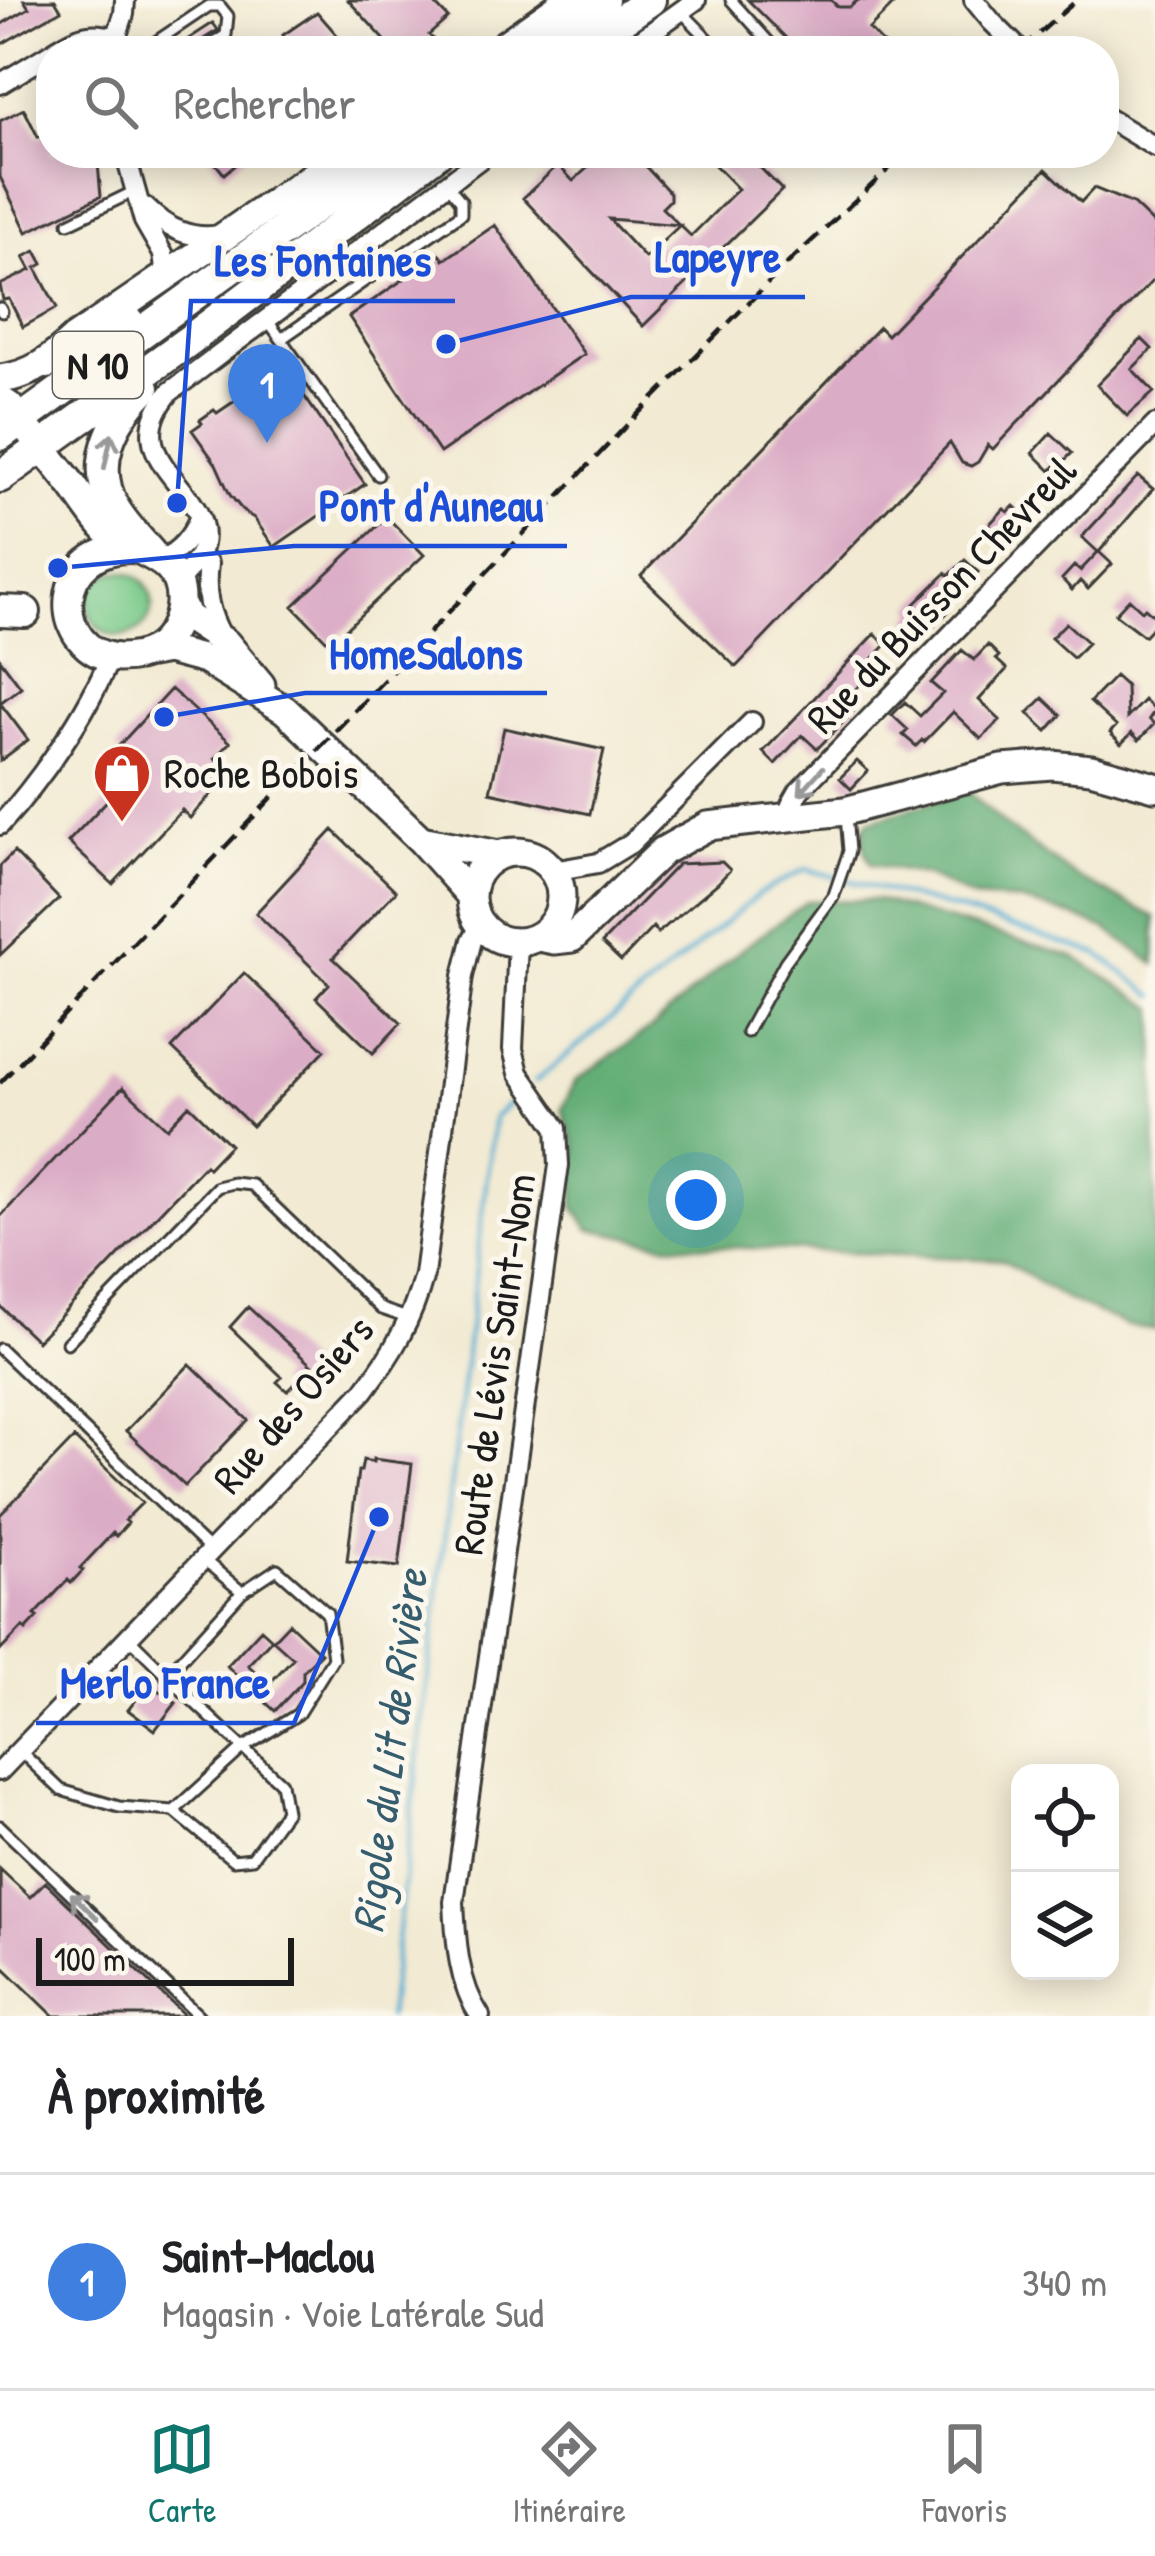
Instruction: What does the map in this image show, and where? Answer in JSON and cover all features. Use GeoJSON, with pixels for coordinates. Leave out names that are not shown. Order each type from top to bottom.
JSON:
{"type":"FeatureCollection","features":[{"type":"Feature","properties":{"kind":"main road"},"geometry":{"type":"LineString","coordinates":[[553,36],[603,0]]}},
{"type":"Feature","properties":{"kind":"main road"},"geometry":{"type":"LineString","coordinates":[[598,36],[650,0]]}},
{"type":"Feature","properties":{"kind":"main road","name":"N 10"},"geometry":{"type":"LineString","coordinates":[[7,419],[174,309],[369,168]]}},
{"type":"Feature","properties":{"kind":"main road","name":"N 10"},"geometry":{"type":"LineString","coordinates":[[0,476],[417,168]]}},
{"type":"Feature","properties":{"kind":"main road"},"geometry":{"type":"LineString","coordinates":[[47,363],[81,350],[137,316],[174,309]]}},
{"type":"Feature","properties":{"kind":"main road"},"geometry":{"type":"LineString","coordinates":[[161,570],[116,513],[104,487],[103,457],[122,412],[142,390],[178,364],[191,339]]}},
{"type":"Feature","properties":{"kind":"street"},"geometry":{"type":"LineString","coordinates":[[120,36],[124,0]]}},
{"type":"Feature","properties":{"kind":"street"},"geometry":{"type":"LineString","coordinates":[[517,36],[568,0]]}},
{"type":"Feature","properties":{"kind":"street"},"geometry":{"type":"LineString","coordinates":[[974,0],[1006,36]]}},
{"type":"Feature","properties":{"kind":"street"},"geometry":{"type":"LineString","coordinates":[[646,36],[688,6]]}},
{"type":"Feature","properties":{"kind":"street"},"geometry":{"type":"LineString","coordinates":[[0,84],[36,62]]}},
{"type":"Feature","properties":{"kind":"street"},"geometry":{"type":"LineString","coordinates":[[1119,125],[1155,147]]}},
{"type":"Feature","properties":{"kind":"street"},"geometry":{"type":"LineString","coordinates":[[128,168],[145,220],[163,254],[166,277]]}},
{"type":"Feature","properties":{"kind":"street"},"geometry":{"type":"LineString","coordinates":[[0,379],[23,375],[47,363],[74,339],[324,168]]}},
{"type":"Feature","properties":{"kind":"street"},"geometry":{"type":"LineString","coordinates":[[161,570],[199,554],[203,542],[199,518],[156,453],[153,422],[158,406],[266,317],[468,168]]}},
{"type":"Feature","properties":{"kind":"street"},"geometry":{"type":"LineString","coordinates":[[136,195],[160,221],[179,232],[203,238],[226,235]]}},
{"type":"Feature","properties":{"kind":"street"},"geometry":{"type":"LineString","coordinates":[[7,419],[41,447],[108,532],[161,570],[187,617],[226,643]]}},
{"type":"Feature","properties":{"kind":"street","name":"Rue du Buisson Chevreul"},"geometry":{"type":"LineString","coordinates":[[791,818],[791,805],[799,791],[1155,425]]}},
{"type":"Feature","properties":{"kind":"street"},"geometry":{"type":"LineString","coordinates":[[151,652],[174,628],[161,570],[193,534],[199,518]]}},
{"type":"Feature","properties":{"kind":"street"},"geometry":{"type":"LineString","coordinates":[[161,570],[119,547],[85,563],[70,592],[70,615],[85,644],[110,657],[167,650],[205,659],[285,710]]}},
{"type":"Feature","properties":{"kind":"street"},"geometry":{"type":"LineString","coordinates":[[199,554],[208,564],[211,617],[226,643],[285,710],[421,840],[470,896]]}},
{"type":"Feature","properties":{"kind":"street"},"geometry":{"type":"LineString","coordinates":[[8,608],[76,631]]}},
{"type":"Feature","properties":{"kind":"street"},"geometry":{"type":"LineString","coordinates":[[0,825],[35,784],[101,680],[110,657]]}},
{"type":"Feature","properties":{"kind":"street"},"geometry":{"type":"LineString","coordinates":[[553,871],[598,863],[632,843],[752,722]]}},
{"type":"Feature","properties":{"kind":"street"},"geometry":{"type":"LineString","coordinates":[[499,855],[478,872],[470,896],[481,926],[503,941],[554,940],[572,938],[663,850],[708,826],[845,811],[1002,770],[1052,765],[1091,769],[1155,787]]}},
{"type":"Feature","properties":{"kind":"street"},"geometry":{"type":"LineString","coordinates":[[421,840],[499,855],[523,852],[553,871],[562,896],[560,910],[555,921],[528,940]]}},
{"type":"Feature","properties":{"kind":"street"},"geometry":{"type":"LineString","coordinates":[[560,910],[596,916]]}},
{"type":"Feature","properties":{"kind":"street","name":"Rue des Osiers"},"geometry":{"type":"LineString","coordinates":[[0,1772],[364,1391],[392,1353],[410,1319],[424,1275],[464,976],[472,940],[481,926]]}},
{"type":"Feature","properties":{"kind":"street","name":"Route de Lévis Saint-Nom"},"geometry":{"type":"LineString","coordinates":[[480,2016],[472,2004],[456,1944],[454,1902],[560,1165],[557,1128],[519,1073],[513,1049],[528,940]]}},
{"type":"Feature","properties":{"kind":"lane"},"geometry":{"type":"LineString","coordinates":[[731,0],[763,36]]}},
{"type":"Feature","properties":{"kind":"lane"},"geometry":{"type":"LineString","coordinates":[[164,36],[209,5],[220,6],[228,16],[224,36]]}},
{"type":"Feature","properties":{"kind":"lane"},"geometry":{"type":"LineString","coordinates":[[688,6],[709,36]]}},
{"type":"Feature","properties":{"kind":"lane"},"geometry":{"type":"LineString","coordinates":[[281,339],[461,214],[460,201],[447,184]]}},
{"type":"Feature","properties":{"kind":"lane"},"geometry":{"type":"LineString","coordinates":[[69,223],[136,195]]}},
{"type":"Feature","properties":{"kind":"lane"},"geometry":{"type":"LineString","coordinates":[[266,317],[378,475]]}},
{"type":"Feature","properties":{"kind":"lane"},"geometry":{"type":"LineString","coordinates":[[747,1032],[785,962],[836,890],[849,851],[845,811]]}},
{"type":"Feature","properties":{"kind":"lane"},"geometry":{"type":"LineString","coordinates":[[68,1343],[217,1187],[233,1183],[252,1185],[381,1310],[410,1319]]}},
{"type":"Feature","properties":{"kind":"lane"},"geometry":{"type":"LineString","coordinates":[[0,1349],[242,1592]]}},
{"type":"Feature","properties":{"kind":"lane"},"geometry":{"type":"LineString","coordinates":[[166,1676],[242,1592],[277,1569],[327,1613],[333,1658],[298,1714],[243,1748],[174,1811]]}},
{"type":"Feature","properties":{"kind":"lane"},"geometry":{"type":"LineString","coordinates":[[20,1751],[61,1790],[119,1807],[174,1811],[233,1860],[252,1858],[286,1811],[280,1783],[128,1637]]}},
{"type":"Feature","properties":{"kind":"lane"},"geometry":{"type":"LineString","coordinates":[[0,1826],[199,2016]]}},
{"type":"Feature","properties":{"kind":"green space"},"geometry":{"type":"Polygon","coordinates":[[[120,572],[142,582],[152,604],[142,626],[120,636],[98,626],[88,604],[98,582],[120,572]]]}},
{"type":"Feature","properties":{"kind":"green space"},"geometry":{"type":"Polygon","coordinates":[[[968,791],[1006,826],[1076,877],[1155,917],[1155,964],[1106,929],[1064,913],[1019,901],[973,898],[927,876],[871,864],[864,842],[868,821],[968,791]]]}},
{"type":"Feature","properties":{"kind":"green space"},"geometry":{"type":"Polygon","coordinates":[[[878,900],[1074,957],[1155,1008],[1155,1330],[1128,1326],[1065,1299],[1003,1260],[665,1244],[589,1229],[574,1207],[576,1147],[562,1109],[576,1080],[651,1028],[743,948],[808,901],[878,900]]]}},
{"type":"Feature","properties":{"kind":"building"},"geometry":{"type":"Polygon","coordinates":[[[24,0],[55,0],[61,10],[0,45],[0,25],[29,8],[24,0]]]}},
{"type":"Feature","properties":{"kind":"building"},"geometry":{"type":"Polygon","coordinates":[[[348,0],[431,0],[448,18],[430,36],[381,36],[348,0]]]}},
{"type":"Feature","properties":{"kind":"building"},"geometry":{"type":"Polygon","coordinates":[[[748,0],[831,0],[838,7],[850,7],[858,0],[898,0],[869,29],[876,36],[784,36],[748,0]]]}},
{"type":"Feature","properties":{"kind":"building"},"geometry":{"type":"Polygon","coordinates":[[[317,12],[338,36],[284,36],[317,12]]]}},
{"type":"Feature","properties":{"kind":"building"},"geometry":{"type":"Polygon","coordinates":[[[213,23],[218,30],[209,36],[193,36],[213,23]]]}},
{"type":"Feature","properties":{"kind":"building"},"geometry":{"type":"Polygon","coordinates":[[[24,109],[36,133],[36,168],[98,168],[101,196],[27,232],[0,177],[0,121],[24,109]]]}},
{"type":"Feature","properties":{"kind":"building"},"geometry":{"type":"Polygon","coordinates":[[[555,168],[573,181],[587,168],[647,168],[670,193],[662,208],[680,225],[691,236],[738,189],[718,168],[761,168],[782,190],[643,326],[523,198],[555,168]],[[609,219],[645,258],[680,225],[609,219]]]}},
{"type":"Feature","properties":{"kind":"building"},"geometry":{"type":"Polygon","coordinates":[[[1046,169],[1081,202],[1094,188],[1133,204],[1155,225],[1155,278],[993,449],[988,445],[978,462],[962,463],[950,443],[736,667],[641,576],[879,327],[887,335],[1046,169]]]}},
{"type":"Feature","properties":{"kind":"building"},"geometry":{"type":"Polygon","coordinates":[[[495,225],[584,354],[440,453],[349,317],[440,254],[444,260],[495,225]]]}},
{"type":"Feature","properties":{"kind":"building"},"geometry":{"type":"Polygon","coordinates":[[[36,251],[43,264],[36,268],[57,308],[23,327],[9,299],[3,300],[0,285],[31,270],[24,257],[36,251]]]}},
{"type":"Feature","properties":{"kind":"building"},"geometry":{"type":"Polygon","coordinates":[[[1142,339],[1152,349],[1132,369],[1154,392],[1127,416],[1097,385],[1142,339]]]}},
{"type":"Feature","properties":{"kind":"building"},"geometry":{"type":"Polygon","coordinates":[[[288,365],[365,484],[274,547],[230,495],[192,430],[214,410],[217,413],[288,365]]]}},
{"type":"Feature","properties":{"kind":"building"},"geometry":{"type":"Polygon","coordinates":[[[1051,433],[1072,453],[1051,471],[1033,453],[1051,433]]]}},
{"type":"Feature","properties":{"kind":"building"},"geometry":{"type":"Polygon","coordinates":[[[1138,476],[1153,489],[1099,552],[1112,564],[1088,589],[1080,581],[1072,590],[1062,579],[1074,566],[1080,571],[1098,552],[1082,537],[1138,476]]]}},
{"type":"Feature","properties":{"kind":"building"},"geometry":{"type":"Polygon","coordinates":[[[1014,506],[1030,521],[1003,549],[984,530],[1004,509],[1008,512],[1014,506]]]}},
{"type":"Feature","properties":{"kind":"building"},"geometry":{"type":"Polygon","coordinates":[[[387,517],[424,555],[330,644],[293,606],[387,517]]]}},
{"type":"Feature","properties":{"kind":"building"},"geometry":{"type":"Polygon","coordinates":[[[965,560],[978,572],[925,635],[909,619],[916,611],[912,607],[965,560]]]}},
{"type":"Feature","properties":{"kind":"building"},"geometry":{"type":"Polygon","coordinates":[[[1129,599],[1155,617],[1144,636],[1115,614],[1129,599]]]}},
{"type":"Feature","properties":{"kind":"building"},"geometry":{"type":"Polygon","coordinates":[[[1066,623],[1088,643],[1073,658],[1051,638],[1066,623]]]}},
{"type":"Feature","properties":{"kind":"building"},"geometry":{"type":"Polygon","coordinates":[[[875,634],[886,645],[867,665],[873,671],[850,695],[859,703],[852,713],[817,749],[802,735],[775,764],[763,752],[875,634]]]}},
{"type":"Feature","properties":{"kind":"building"},"geometry":{"type":"Polygon","coordinates":[[[988,645],[1007,669],[979,700],[1000,720],[981,739],[953,712],[916,746],[892,715],[905,702],[920,716],[943,693],[931,683],[962,650],[974,660],[988,645]]]}},
{"type":"Feature","properties":{"kind":"building"},"geometry":{"type":"Polygon","coordinates":[[[0,659],[21,687],[0,703],[0,659]]]}},
{"type":"Feature","properties":{"kind":"building"},"geometry":{"type":"Polygon","coordinates":[[[1115,676],[1126,686],[1127,718],[1144,700],[1155,710],[1149,719],[1154,724],[1139,740],[1132,733],[1121,744],[1110,733],[1116,726],[1090,702],[1115,676]]]}},
{"type":"Feature","properties":{"kind":"building"},"geometry":{"type":"Polygon","coordinates":[[[171,689],[230,742],[215,758],[231,772],[190,818],[182,810],[113,884],[68,842],[137,769],[116,749],[171,689]]]}},
{"type":"Feature","properties":{"kind":"building"},"geometry":{"type":"Polygon","coordinates":[[[1043,698],[1061,715],[1047,731],[1028,713],[1043,698]]]}},
{"type":"Feature","properties":{"kind":"building"},"geometry":{"type":"Polygon","coordinates":[[[0,703],[28,740],[0,761],[0,703]]]}},
{"type":"Feature","properties":{"kind":"building"},"geometry":{"type":"Polygon","coordinates":[[[504,728],[604,750],[590,814],[490,792],[504,728]]]}},
{"type":"Feature","properties":{"kind":"building"},"geometry":{"type":"Polygon","coordinates":[[[857,761],[868,771],[851,789],[840,778],[857,761]]]}},
{"type":"Feature","properties":{"kind":"building"},"geometry":{"type":"Polygon","coordinates":[[[333,830],[396,891],[333,958],[401,1023],[373,1053],[316,998],[329,984],[256,913],[333,830]]]}},
{"type":"Feature","properties":{"kind":"building"},"geometry":{"type":"Polygon","coordinates":[[[14,852],[59,899],[0,955],[0,866],[14,852]]]}},
{"type":"Feature","properties":{"kind":"building"},"geometry":{"type":"Polygon","coordinates":[[[722,862],[730,870],[718,883],[658,933],[653,927],[621,961],[602,943],[678,864],[722,862]]]}},
{"type":"Feature","properties":{"kind":"building"},"geometry":{"type":"Polygon","coordinates":[[[244,973],[325,1050],[252,1126],[172,1048],[244,973]]]}},
{"type":"Feature","properties":{"kind":"building"},"geometry":{"type":"Polygon","coordinates":[[[123,1087],[167,1128],[189,1105],[230,1145],[208,1168],[205,1165],[37,1341],[0,1306],[0,1217],[123,1087]]]}},
{"type":"Feature","properties":{"kind":"building"},"geometry":{"type":"Polygon","coordinates":[[[248,1307],[312,1366],[287,1391],[277,1382],[282,1377],[230,1327],[248,1307]]]}},
{"type":"Feature","properties":{"kind":"building"},"geometry":{"type":"Polygon","coordinates":[[[190,1364],[248,1420],[185,1486],[126,1431],[190,1364]]]}},
{"type":"Feature","properties":{"kind":"building"},"geometry":{"type":"Polygon","coordinates":[[[74,1438],[142,1503],[26,1630],[23,1627],[0,1651],[0,1515],[74,1438]]]}},
{"type":"Feature","properties":{"kind":"building"},"geometry":{"type":"Polygon","coordinates":[[[363,1460],[412,1464],[399,1567],[347,1561],[358,1471],[363,1460]]]}},
{"type":"Feature","properties":{"kind":"building"},"geometry":{"type":"Polygon","coordinates":[[[289,1623],[321,1653],[275,1711],[227,1666],[261,1629],[272,1639],[248,1665],[269,1684],[293,1658],[273,1640],[289,1623]]]}},
{"type":"Feature","properties":{"kind":"building"},"geometry":{"type":"Polygon","coordinates":[[[149,1683],[176,1703],[155,1730],[128,1710],[149,1683]]]}},
{"type":"Feature","properties":{"kind":"building"},"geometry":{"type":"Polygon","coordinates":[[[0,1869],[30,1897],[45,1882],[185,2016],[54,2016],[0,1964],[0,1869]]]}},
{"type":"Feature","properties":{"kind":"waterway","name":"Rigole du Lit de Rivière"},"geometry":{"type":"LineString","coordinates":[[535,1082],[759,894],[805,869],[1098,954],[1155,996]]}},
{"type":"Feature","properties":{"kind":"waterway","name":"Rigole du Lit de Rivière"},"geometry":{"type":"LineString","coordinates":[[388,2016],[494,1117],[526,1089]]}},
{"type":"Feature","properties":{"kind":"railway"},"geometry":{"type":"LineString","coordinates":[[1036,36],[1077,0]]}},
{"type":"Feature","properties":{"kind":"railway"},"geometry":{"type":"LineString","coordinates":[[0,1083],[627,425],[890,168]]}},
{"type":"Feature","properties":{"kind":"place","name":"Lapeyre"},"geometry":{"type":"Point","coordinates":[446,344]}},
{"type":"Feature","properties":{"kind":"place","name":"Saint-Maclou"},"geometry":{"type":"Point","coordinates":[267,443]}},
{"type":"Feature","properties":{"kind":"place","name":"Les Fontaines"},"geometry":{"type":"Point","coordinates":[177,503]}},
{"type":"Feature","properties":{"kind":"place","name":"Pont d'Auneau"},"geometry":{"type":"Point","coordinates":[58,568]}},
{"type":"Feature","properties":{"kind":"place","name":"HomeSalons"},"geometry":{"type":"Point","coordinates":[164,717]}},
{"type":"Feature","properties":{"kind":"place","name":"Roche Bobois"},"geometry":{"type":"Point","coordinates":[122,824]}},
{"type":"Feature","properties":{"kind":"place","name":"Merlo France"},"geometry":{"type":"Point","coordinates":[379,1517]}}]}
